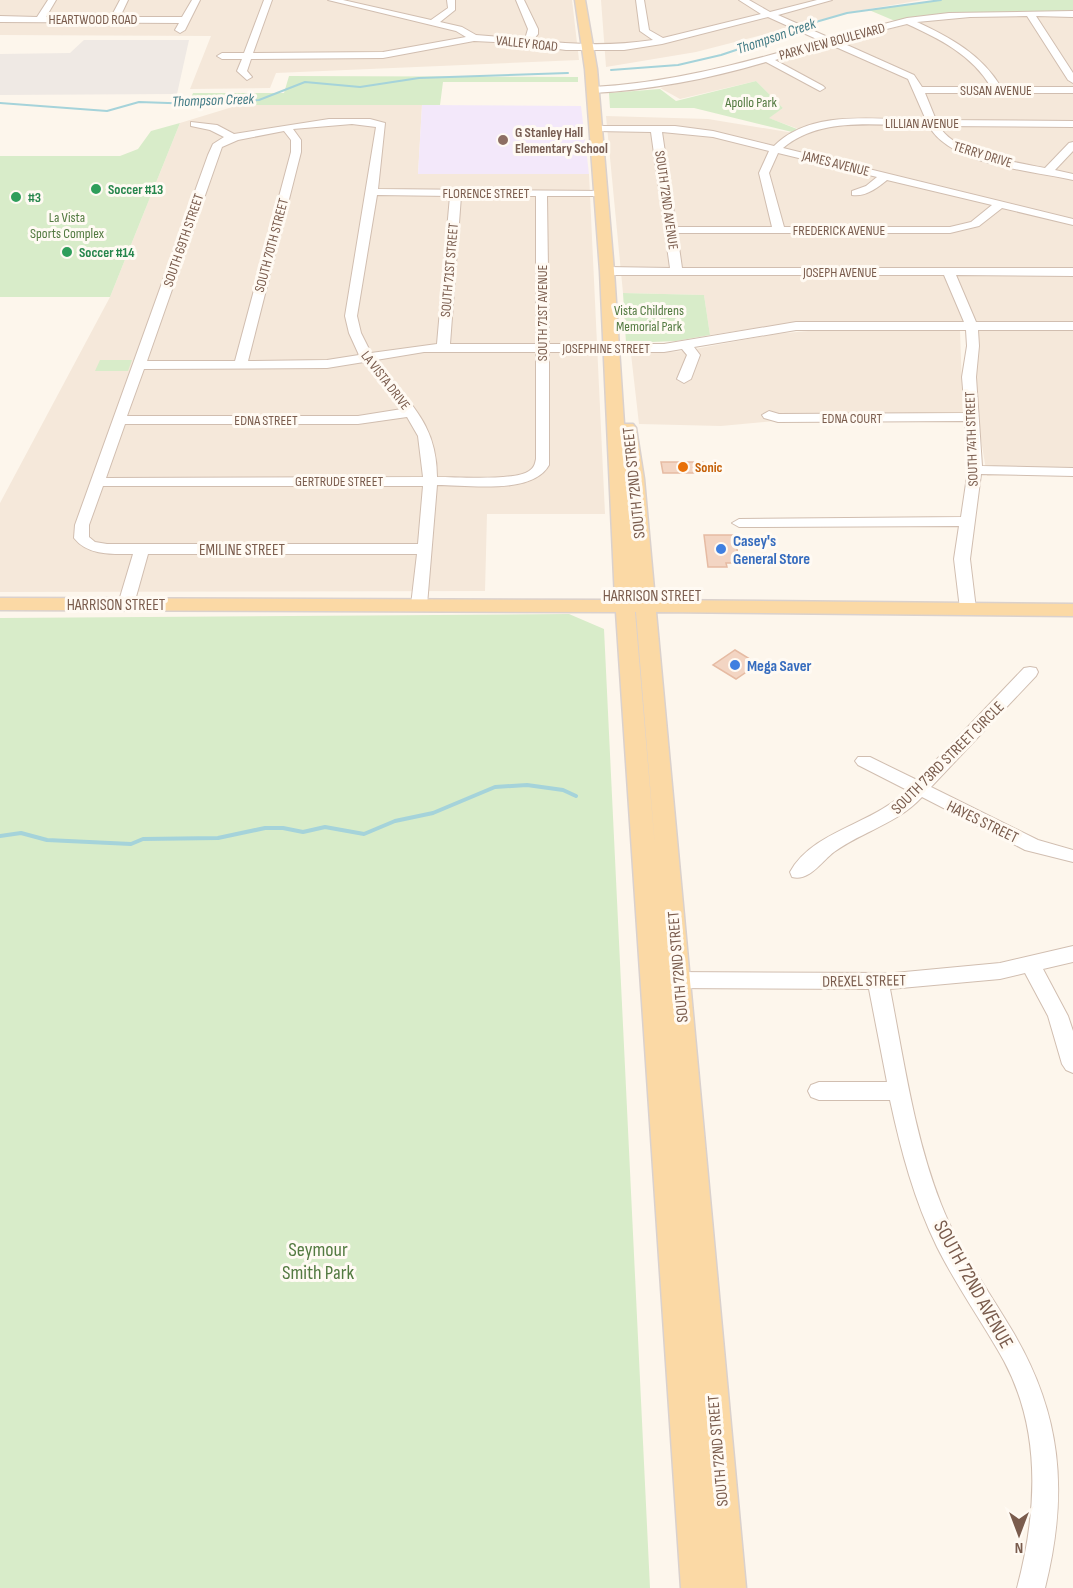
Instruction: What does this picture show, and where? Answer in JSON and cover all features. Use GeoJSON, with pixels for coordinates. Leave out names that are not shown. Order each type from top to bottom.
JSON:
{"type":"FeatureCollection","features":[{"type":"Feature","properties":{"kind":"main road","name":"SOUTH 72ND STREET"},"geometry":{"type":"LineString","coordinates":[[580,0],[582,24],[589,47],[593,90],[612,348],[666,980],[729,1588]]}},
{"type":"Feature","properties":{"kind":"main road","name":"SOUTH 72ND STREET"},"geometry":{"type":"LineString","coordinates":[[589,47],[593,27],[592,0]]}},
{"type":"Feature","properties":{"kind":"main road","name":"HARRISON STREET"},"geometry":{"type":"LineString","coordinates":[[968,604],[1073,599]]}},
{"type":"Feature","properties":{"kind":"main road","name":"HARRISON STREET"},"geometry":{"type":"LineString","coordinates":[[0,604],[231,603],[321,606],[419,600],[635,600],[968,604],[1073,610]]}},
{"type":"Feature","properties":{"kind":"main road","name":"SOUTH 72ND STREET"},"geometry":{"type":"LineString","coordinates":[[666,980],[698,1588]]}},
{"type":"Feature","properties":{"kind":"street"},"geometry":{"type":"LineString","coordinates":[[40,19],[52,0]]}},
{"type":"Feature","properties":{"kind":"street"},"geometry":{"type":"LineString","coordinates":[[114,19],[124,0]]}},
{"type":"Feature","properties":{"kind":"street"},"geometry":{"type":"LineString","coordinates":[[180,30],[196,0]]}},
{"type":"Feature","properties":{"kind":"street"},"geometry":{"type":"LineString","coordinates":[[247,77],[242,70],[268,0]]}},
{"type":"Feature","properties":{"kind":"street"},"geometry":{"type":"LineString","coordinates":[[332,0],[459,29],[474,38]]}},
{"type":"Feature","properties":{"kind":"street"},"geometry":{"type":"LineString","coordinates":[[432,23],[448,13],[452,8],[451,0]]}},
{"type":"Feature","properties":{"kind":"street"},"geometry":{"type":"LineString","coordinates":[[520,0],[533,29],[533,34],[527,42]]}},
{"type":"Feature","properties":{"kind":"street"},"geometry":{"type":"LineString","coordinates":[[640,0],[645,31],[662,41]]}},
{"type":"Feature","properties":{"kind":"street"},"geometry":{"type":"LineString","coordinates":[[744,0],[911,78],[920,90]]}},
{"type":"Feature","properties":{"kind":"street","name":"VALLEY ROAD"},"geometry":{"type":"LineString","coordinates":[[222,56],[330,52],[401,53],[474,38],[589,47],[624,47],[662,41],[828,0]]}},
{"type":"Feature","properties":{"kind":"street"},"geometry":{"type":"LineString","coordinates":[[1030,14],[1073,80]]}},
{"type":"Feature","properties":{"kind":"street","name":"PARK VIEW BOULEVARD"},"geometry":{"type":"LineString","coordinates":[[593,90],[652,87],[908,21],[944,16],[1073,14]]}},
{"type":"Feature","properties":{"kind":"street","name":"HEARTWOOD ROAD"},"geometry":{"type":"LineString","coordinates":[[0,19],[185,20]]}},
{"type":"Feature","properties":{"kind":"street"},"geometry":{"type":"LineString","coordinates":[[908,21],[963,49],[984,68],[998,90]]}},
{"type":"Feature","properties":{"kind":"street"},"geometry":{"type":"LineString","coordinates":[[765,58],[820,88]]}},
{"type":"Feature","properties":{"kind":"street","name":"SUSAN AVENUE"},"geometry":{"type":"LineString","coordinates":[[920,90],[1073,90]]}},
{"type":"Feature","properties":{"kind":"street","name":"TERRY DRIVE"},"geometry":{"type":"LineString","coordinates":[[920,90],[933,124],[942,138],[963,151],[1073,177]]}},
{"type":"Feature","properties":{"kind":"street","name":"LA VISTA DRIVE"},"geometry":{"type":"LineString","coordinates":[[287,128],[339,121],[376,122],[381,126],[372,192],[350,310],[355,335],[367,358],[411,412],[422,430],[428,447],[429,481],[419,600]]}},
{"type":"Feature","properties":{"kind":"street"},"geometry":{"type":"LineString","coordinates":[[1069,123],[1073,134]]}},
{"type":"Feature","properties":{"kind":"street","name":"LILLIAN AVENUE"},"geometry":{"type":"LineString","coordinates":[[778,149],[801,132],[828,124],[1069,123]]}},
{"type":"Feature","properties":{"kind":"street"},"geometry":{"type":"LineString","coordinates":[[195,124],[217,128],[233,138],[287,128]]}},
{"type":"Feature","properties":{"kind":"street","name":"SOUTH 70TH STREET"},"geometry":{"type":"LineString","coordinates":[[240,365],[296,149],[295,137],[287,128]]}},
{"type":"Feature","properties":{"kind":"street","name":"JAMES AVENUE"},"geometry":{"type":"LineString","coordinates":[[596,128],[656,128],[713,134],[1073,222]]}},
{"type":"Feature","properties":{"kind":"street","name":"SOUTH 72ND AVENUE"},"geometry":{"type":"LineString","coordinates":[[656,128],[677,272]]}},
{"type":"Feature","properties":{"kind":"street","name":"SOUTH 69TH STREET"},"geometry":{"type":"LineString","coordinates":[[84,520],[215,150],[220,142],[233,138]]}},
{"type":"Feature","properties":{"kind":"street"},"geometry":{"type":"LineString","coordinates":[[1048,171],[1073,145]]}},
{"type":"Feature","properties":{"kind":"street"},"geometry":{"type":"LineString","coordinates":[[778,149],[767,158],[764,172],[778,230]]}},
{"type":"Feature","properties":{"kind":"street"},"geometry":{"type":"LineString","coordinates":[[856,193],[870,188],[885,176]]}},
{"type":"Feature","properties":{"kind":"street","name":"FLORENCE STREET"},"geometry":{"type":"LineString","coordinates":[[372,192],[601,193]]}},
{"type":"Feature","properties":{"kind":"street","name":"SOUTH 71ST STREET"},"geometry":{"type":"LineString","coordinates":[[443,348],[456,193]]}},
{"type":"Feature","properties":{"kind":"street","name":"SOUTH 71ST AVENUE"},"geometry":{"type":"LineString","coordinates":[[541,193],[542,434]]}},
{"type":"Feature","properties":{"kind":"street","name":"FREDERICK AVENUE"},"geometry":{"type":"LineString","coordinates":[[671,230],[950,230],[975,224],[999,205]]}},
{"type":"Feature","properties":{"kind":"street","name":"JOSEPH AVENUE"},"geometry":{"type":"LineString","coordinates":[[607,272],[1073,272]]}},
{"type":"Feature","properties":{"kind":"street","name":"SOUTH 74TH STREET"},"geometry":{"type":"LineString","coordinates":[[949,272],[972,327],[973,346],[969,377],[975,470],[963,559],[968,604]]}},
{"type":"Feature","properties":{"kind":"street","name":"JOSEPHINE STREET"},"geometry":{"type":"LineString","coordinates":[[140,365],[327,364],[408,349],[612,348],[686,345],[742,333],[796,326],[1073,326]]}},
{"type":"Feature","properties":{"kind":"street"},"geometry":{"type":"LineString","coordinates":[[684,378],[694,355],[686,345]]}},
{"type":"Feature","properties":{"kind":"street","name":"EDNA STREET"},"geometry":{"type":"LineString","coordinates":[[120,420],[358,420],[411,412]]}},
{"type":"Feature","properties":{"kind":"street","name":"EDNA COURT"},"geometry":{"type":"LineString","coordinates":[[769,415],[778,418],[971,417]]}},
{"type":"Feature","properties":{"kind":"street","name":"GERTRUDE STREET"},"geometry":{"type":"LineString","coordinates":[[98,482],[513,481],[530,477],[542,468],[542,434]]}},
{"type":"Feature","properties":{"kind":"street"},"geometry":{"type":"LineString","coordinates":[[975,470],[1073,472]]}},
{"type":"Feature","properties":{"kind":"street","name":"EMILINE STREET"},"geometry":{"type":"LineString","coordinates":[[84,520],[81,536],[87,544],[107,549],[425,549]]}},
{"type":"Feature","properties":{"kind":"street"},"geometry":{"type":"LineString","coordinates":[[739,523],[969,521]]}},
{"type":"Feature","properties":{"kind":"street"},"geometry":{"type":"LineString","coordinates":[[126,604],[142,549]]}},
{"type":"Feature","properties":{"kind":"street","name":"SOUTH 73RD STREET CIRCLE"},"geometry":{"type":"LineString","coordinates":[[799,872],[820,852],[836,841],[894,813],[1030,672]]}},
{"type":"Feature","properties":{"kind":"street","name":"HAYES STREET"},"geometry":{"type":"LineString","coordinates":[[864,761],[1032,845],[1072,856]]}},
{"type":"Feature","properties":{"kind":"street"},"geometry":{"type":"LineString","coordinates":[[1073,846],[1073,871]]}},
{"type":"Feature","properties":{"kind":"street","name":"DREXEL STREET"},"geometry":{"type":"LineString","coordinates":[[666,980],[878,981],[956,976],[1031,965],[1073,954]]}},
{"type":"Feature","properties":{"kind":"street"},"geometry":{"type":"LineString","coordinates":[[1031,965],[1058,1016],[1073,1064]]}},
{"type":"Feature","properties":{"kind":"street","name":"SOUTH 72ND AVENUE"},"geometry":{"type":"LineString","coordinates":[[878,981],[916,1165],[930,1205],[972,1286],[1012,1353],[1035,1409],[1044,1451],[1047,1499],[1034,1587]]}},
{"type":"Feature","properties":{"kind":"street"},"geometry":{"type":"LineString","coordinates":[[819,1091],[900,1091]]}},
{"type":"Feature","properties":{"kind":"shaded area"},"geometry":{"type":"Polygon","coordinates":[[[0,0],[572,0],[579,60],[276,73],[270,88],[190,89],[211,36],[0,35],[0,0]]]}},
{"type":"Feature","properties":{"kind":"shaded area"},"geometry":{"type":"Polygon","coordinates":[[[601,0],[922,0],[851,12],[696,52],[606,67],[601,0]]]}},
{"type":"Feature","properties":{"kind":"shaded area"},"geometry":{"type":"Polygon","coordinates":[[[1073,16],[1073,473],[987,476],[977,415],[975,376],[979,343],[976,323],[799,322],[710,335],[704,295],[623,293],[606,116],[708,119],[806,135],[807,132],[768,118],[783,108],[756,81],[680,99],[660,88],[925,20],[957,17],[1073,16]]]}},
{"type":"Feature","properties":{"kind":"shaded area"},"geometry":{"type":"Polygon","coordinates":[[[84,40],[189,40],[177,94],[0,95],[0,54],[70,53],[84,40]]]}},
{"type":"Feature","properties":{"kind":"shaded area"},"geometry":{"type":"Polygon","coordinates":[[[239,105],[422,105],[418,174],[589,174],[605,514],[487,514],[485,591],[0,592],[0,503],[110,297],[180,123],[239,105]]]}},
{"type":"Feature","properties":{"kind":"shaded area","name":"G Stanley Hall Elementary School"},"geometry":{"type":"Polygon","coordinates":[[[422,105],[581,106],[589,174],[418,174],[422,105]]]}},
{"type":"Feature","properties":{"kind":"shaded area"},"geometry":{"type":"Polygon","coordinates":[[[819,330],[960,330],[963,419],[775,421],[721,426],[639,424],[631,354],[684,351],[775,334],[819,330]]]}},
{"type":"Feature","properties":{"kind":"green space"},"geometry":{"type":"Polygon","coordinates":[[[939,0],[1073,0],[1073,11],[949,13],[895,21],[869,10],[939,0]]]}},
{"type":"Feature","properties":{"kind":"green space"},"geometry":{"type":"Polygon","coordinates":[[[289,76],[578,77],[578,82],[443,82],[440,105],[188,105],[193,93],[284,93],[289,76]]]}},
{"type":"Feature","properties":{"kind":"green space","name":"Apollo Park"},"geometry":{"type":"Polygon","coordinates":[[[756,81],[783,108],[769,118],[797,129],[792,132],[694,108],[610,108],[609,93],[660,89],[676,101],[756,81]]]}},
{"type":"Feature","properties":{"kind":"green space","name":"La Vista Sports Complex"},"geometry":{"type":"Polygon","coordinates":[[[180,123],[110,297],[0,297],[0,156],[120,156],[138,149],[151,131],[180,123]]]}},
{"type":"Feature","properties":{"kind":"green space","name":"Vista Childrens Memorial Park"},"geometry":{"type":"Polygon","coordinates":[[[623,293],[704,295],[710,335],[676,341],[626,343],[623,293]]]}},
{"type":"Feature","properties":{"kind":"green space"},"geometry":{"type":"Polygon","coordinates":[[[100,360],[132,360],[128,371],[95,371],[100,360]]]}},
{"type":"Feature","properties":{"kind":"green space","name":"Seymour Smith Park"},"geometry":{"type":"Polygon","coordinates":[[[569,614],[604,629],[650,1588],[0,1588],[0,618],[569,614]]]}},
{"type":"Feature","properties":{"kind":"building","name":"Sonic"},"geometry":{"type":"Polygon","coordinates":[[[661,462],[703,462],[705,473],[663,473],[661,462]]]}},
{"type":"Feature","properties":{"kind":"building","name":"Casey's General Store"},"geometry":{"type":"Polygon","coordinates":[[[704,535],[735,535],[739,563],[726,563],[727,567],[708,567],[704,535]]]}},
{"type":"Feature","properties":{"kind":"building","name":"Mega Saver"},"geometry":{"type":"Polygon","coordinates":[[[735,650],[758,664],[736,679],[713,665],[735,650]]]}},
{"type":"Feature","properties":{"kind":"waterway","name":"Thompson Creek"},"geometry":{"type":"LineString","coordinates":[[611,70],[678,65],[721,55],[763,41],[774,34],[847,13],[941,0]]}},
{"type":"Feature","properties":{"kind":"waterway","name":"Thompson Creek"},"geometry":{"type":"LineString","coordinates":[[0,103],[107,111],[139,102],[197,104],[259,100],[305,82],[360,87],[419,78],[568,73]]}},
{"type":"Feature","properties":{"kind":"waterway"},"geometry":{"type":"LineString","coordinates":[[0,836],[21,833],[47,840],[131,844],[143,839],[218,838],[265,828],[283,828],[303,832],[325,827],[364,834],[395,821],[433,813],[495,787],[527,785],[563,790],[576,796]]}},
{"type":"Feature","properties":{"kind":"place","name":"G Stanley Hall Elementary School"},"geometry":{"type":"Point","coordinates":[503,140]}},
{"type":"Feature","properties":{"kind":"place","name":"Soccer #13"},"geometry":{"type":"Point","coordinates":[96,189]}},
{"type":"Feature","properties":{"kind":"place","name":"#3"},"geometry":{"type":"Point","coordinates":[16,197]}},
{"type":"Feature","properties":{"kind":"place","name":"Soccer #14"},"geometry":{"type":"Point","coordinates":[67,252]}},
{"type":"Feature","properties":{"kind":"place","name":"Sonic"},"geometry":{"type":"Point","coordinates":[683,467]}},
{"type":"Feature","properties":{"kind":"place","name":"Casey's General Store"},"geometry":{"type":"Point","coordinates":[721,549]}},
{"type":"Feature","properties":{"kind":"place","name":"Mega Saver"},"geometry":{"type":"Point","coordinates":[735,665]}}]}
